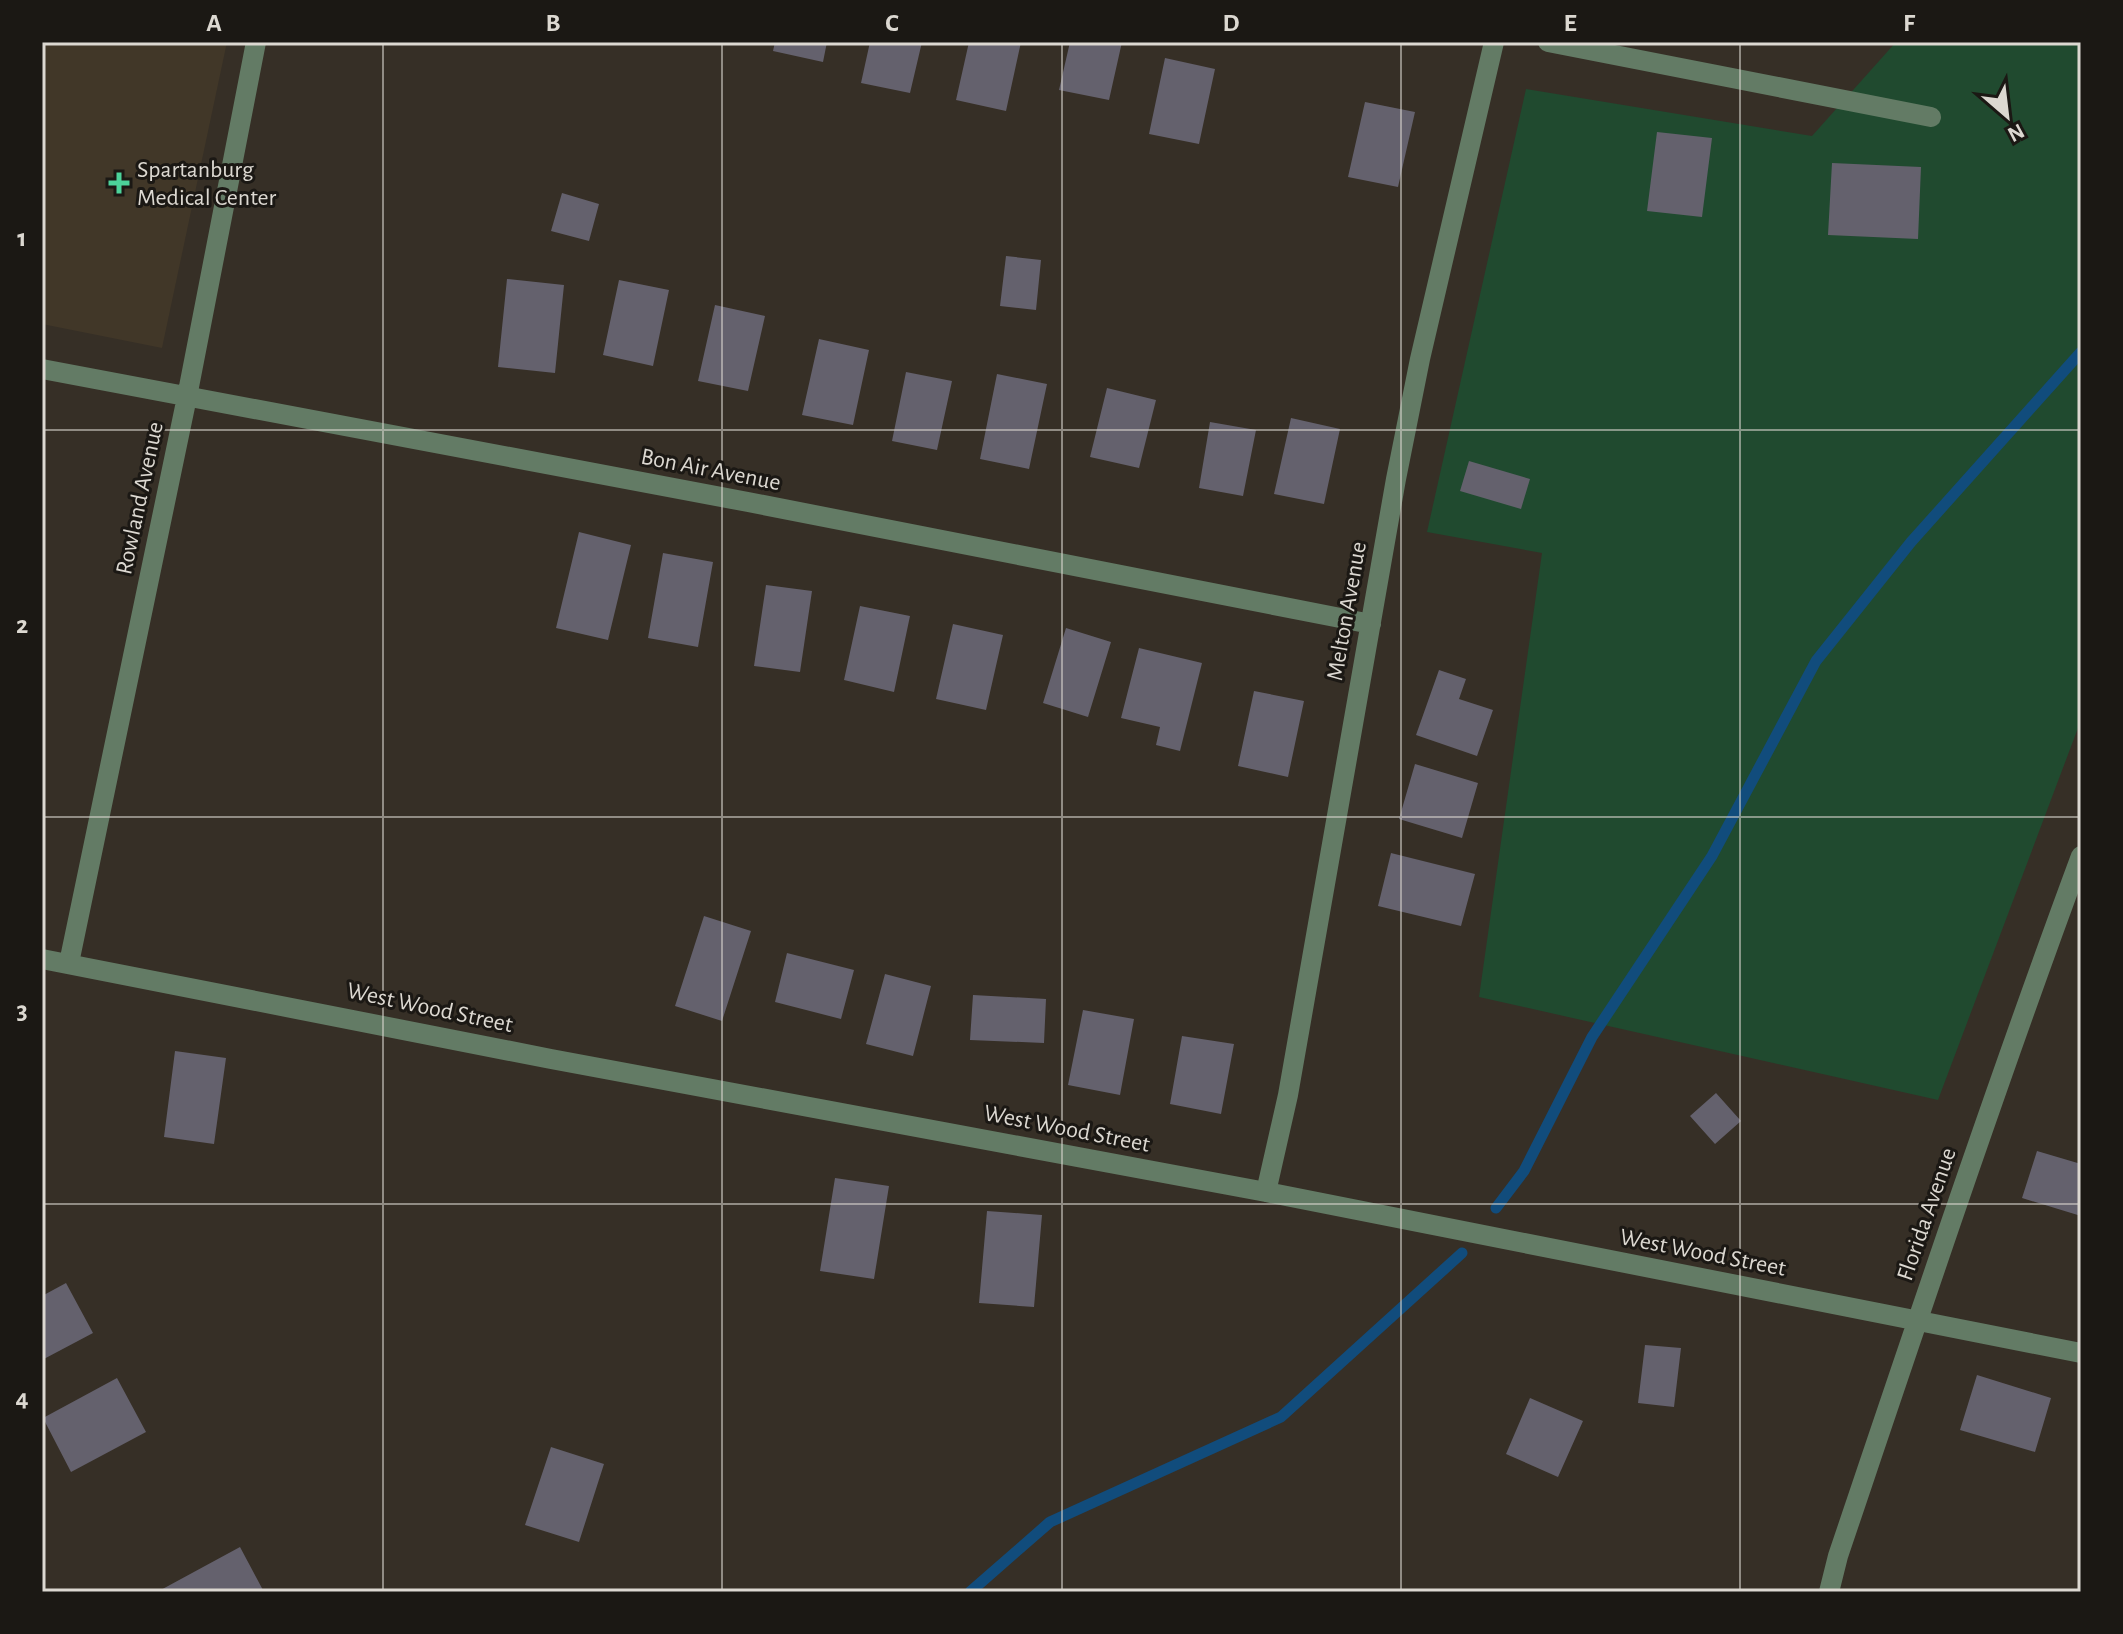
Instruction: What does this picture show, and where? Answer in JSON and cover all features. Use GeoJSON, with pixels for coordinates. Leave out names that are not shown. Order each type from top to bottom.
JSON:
{"type":"FeatureCollection","features":[{"type":"Feature","properties":{"kind":"street","name":"Rowland Avenue"},"geometry":{"type":"LineString","coordinates":[[69,963],[187,397],[256,42]]}},
{"type":"Feature","properties":{"kind":"street","name":"Melton Avenue"},"geometry":{"type":"LineString","coordinates":[[1266,1192],[1288,1095],[1420,359],[1494,42]]}},
{"type":"Feature","properties":{"kind":"street"},"geometry":{"type":"LineString","coordinates":[[1548,42],[1931,117]]}},
{"type":"Feature","properties":{"kind":"street","name":"Bon Air Avenue"},"geometry":{"type":"LineString","coordinates":[[42,369],[748,502],[1371,624]]}},
{"type":"Feature","properties":{"kind":"street","name":"Florida Avenue"},"geometry":{"type":"LineString","coordinates":[[1829,1592],[1838,1556],[1917,1321],[2025,1006],[2081,856]]}},
{"type":"Feature","properties":{"kind":"street","name":"West Wood Street"},"geometry":{"type":"LineString","coordinates":[[42,959],[566,1062],[1266,1192],[2081,1353]]}},
{"type":"Feature","properties":{"kind":"shaded area","name":"Spartanburg Medical Center"},"geometry":{"type":"Polygon","coordinates":[[[42,42],[227,42],[162,348],[42,324],[42,42]]]}},
{"type":"Feature","properties":{"kind":"green space"},"geometry":{"type":"Polygon","coordinates":[[[1896,42],[2081,42],[2081,720],[1938,1100],[1479,997],[1542,553],[1427,532],[1526,89],[1812,136],[1896,42]]]}},
{"type":"Feature","properties":{"kind":"building"},"geometry":{"type":"Polygon","coordinates":[[[775,42],[827,42],[823,62],[773,51],[775,42]]]}},
{"type":"Feature","properties":{"kind":"building"},"geometry":{"type":"Polygon","coordinates":[[[870,42],[922,42],[910,93],[861,83],[870,42]]]}},
{"type":"Feature","properties":{"kind":"building"},"geometry":{"type":"Polygon","coordinates":[[[969,42],[1021,42],[1006,111],[956,100],[969,42]]]}},
{"type":"Feature","properties":{"kind":"building"},"geometry":{"type":"Polygon","coordinates":[[[1070,42],[1122,42],[1109,100],[1059,90],[1070,42]]]}},
{"type":"Feature","properties":{"kind":"building"},"geometry":{"type":"Polygon","coordinates":[[[1165,58],[1215,69],[1199,144],[1149,134],[1165,58]]]}},
{"type":"Feature","properties":{"kind":"building"},"geometry":{"type":"Polygon","coordinates":[[[1365,102],[1415,112],[1398,187],[1348,177],[1365,102]]]}},
{"type":"Feature","properties":{"kind":"building"},"geometry":{"type":"Polygon","coordinates":[[[1657,132],[1712,138],[1702,217],[1647,211],[1657,132]]]}},
{"type":"Feature","properties":{"kind":"building"},"geometry":{"type":"Polygon","coordinates":[[[1832,163],[1921,167],[1918,239],[1828,235],[1832,163]]]}},
{"type":"Feature","properties":{"kind":"building"},"geometry":{"type":"Polygon","coordinates":[[[562,193],[599,204],[589,241],[551,231],[562,193]]]}},
{"type":"Feature","properties":{"kind":"building"},"geometry":{"type":"Polygon","coordinates":[[[1006,256],[1041,260],[1036,310],[1000,306],[1006,256]]]}},
{"type":"Feature","properties":{"kind":"building"},"geometry":{"type":"Polygon","coordinates":[[[507,279],[564,285],[555,373],[498,367],[507,279]]]}},
{"type":"Feature","properties":{"kind":"building"},"geometry":{"type":"Polygon","coordinates":[[[619,280],[669,290],[653,366],[603,355],[619,280]]]}},
{"type":"Feature","properties":{"kind":"building"},"geometry":{"type":"Polygon","coordinates":[[[715,305],[765,316],[748,391],[698,381],[715,305]]]}},
{"type":"Feature","properties":{"kind":"building"},"geometry":{"type":"Polygon","coordinates":[[[819,339],[869,350],[853,425],[802,415],[819,339]]]}},
{"type":"Feature","properties":{"kind":"building"},"geometry":{"type":"Polygon","coordinates":[[[906,372],[952,381],[937,450],[892,441],[906,372]]]}},
{"type":"Feature","properties":{"kind":"building"},"geometry":{"type":"Polygon","coordinates":[[[997,374],[1047,384],[1029,469],[980,459],[997,374]]]}},
{"type":"Feature","properties":{"kind":"building"},"geometry":{"type":"Polygon","coordinates":[[[1107,388],[1156,400],[1139,468],[1090,457],[1107,388]]]}},
{"type":"Feature","properties":{"kind":"building"},"geometry":{"type":"Polygon","coordinates":[[[1291,418],[1340,429],[1324,504],[1274,494],[1291,418]]]}},
{"type":"Feature","properties":{"kind":"building"},"geometry":{"type":"Polygon","coordinates":[[[1210,422],[1256,430],[1243,496],[1199,488],[1210,422]]]}},
{"type":"Feature","properties":{"kind":"building"},"geometry":{"type":"Polygon","coordinates":[[[1469,461],[1530,479],[1521,509],[1460,491],[1469,461]]]}},
{"type":"Feature","properties":{"kind":"building"},"geometry":{"type":"Polygon","coordinates":[[[579,532],[631,545],[608,640],[556,628],[579,532]]]}},
{"type":"Feature","properties":{"kind":"building"},"geometry":{"type":"Polygon","coordinates":[[[663,553],[713,562],[698,647],[648,638],[663,553]]]}},
{"type":"Feature","properties":{"kind":"building"},"geometry":{"type":"Polygon","coordinates":[[[766,585],[812,591],[800,672],[754,666],[766,585]]]}},
{"type":"Feature","properties":{"kind":"building"},"geometry":{"type":"Polygon","coordinates":[[[860,606],[910,616],[894,692],[844,680],[860,606]]]}},
{"type":"Feature","properties":{"kind":"building"},"geometry":{"type":"Polygon","coordinates":[[[953,624],[1003,635],[986,710],[936,699],[953,624]]]}},
{"type":"Feature","properties":{"kind":"building"},"geometry":{"type":"Polygon","coordinates":[[[1066,628],[1111,642],[1088,717],[1043,703],[1066,628]]]}},
{"type":"Feature","properties":{"kind":"building"},"geometry":{"type":"Polygon","coordinates":[[[1139,648],[1202,663],[1180,751],[1156,745],[1160,727],[1121,718],[1139,648]]]}},
{"type":"Feature","properties":{"kind":"building"},"geometry":{"type":"Polygon","coordinates":[[[1439,670],[1466,679],[1459,699],[1493,710],[1477,756],[1416,735],[1439,670]]]}},
{"type":"Feature","properties":{"kind":"building"},"geometry":{"type":"Polygon","coordinates":[[[1254,691],[1304,701],[1288,777],[1238,766],[1254,691]]]}},
{"type":"Feature","properties":{"kind":"building"},"geometry":{"type":"Polygon","coordinates":[[[1415,764],[1478,783],[1462,838],[1399,819],[1415,764]]]}},
{"type":"Feature","properties":{"kind":"building"},"geometry":{"type":"Polygon","coordinates":[[[1391,853],[1475,874],[1461,926],[1378,906],[1391,853]]]}},
{"type":"Feature","properties":{"kind":"building"},"geometry":{"type":"Polygon","coordinates":[[[704,916],[751,931],[722,1021],[675,1006],[704,916]]]}},
{"type":"Feature","properties":{"kind":"building"},"geometry":{"type":"Polygon","coordinates":[[[787,953],[854,970],[841,1019],[775,1002],[787,953]]]}},
{"type":"Feature","properties":{"kind":"building"},"geometry":{"type":"Polygon","coordinates":[[[885,974],[931,986],[913,1056],[866,1044],[885,974]]]}},
{"type":"Feature","properties":{"kind":"building"},"geometry":{"type":"Polygon","coordinates":[[[973,995],[1046,999],[1044,1043],[970,1040],[973,995]]]}},
{"type":"Feature","properties":{"kind":"building"},"geometry":{"type":"Polygon","coordinates":[[[1083,1010],[1134,1019],[1120,1095],[1068,1085],[1083,1010]]]}},
{"type":"Feature","properties":{"kind":"building"},"geometry":{"type":"Polygon","coordinates":[[[1182,1036],[1234,1044],[1221,1114],[1170,1104],[1182,1036]]]}},
{"type":"Feature","properties":{"kind":"building"},"geometry":{"type":"Polygon","coordinates":[[[175,1051],[226,1058],[214,1144],[164,1137],[175,1051]]]}},
{"type":"Feature","properties":{"kind":"building"},"geometry":{"type":"Polygon","coordinates":[[[1716,1093],[1741,1121],[1715,1144],[1690,1116],[1716,1093]]]}},
{"type":"Feature","properties":{"kind":"building"},"geometry":{"type":"Polygon","coordinates":[[[2037,1151],[2081,1164],[2081,1216],[2022,1198],[2037,1151]]]}},
{"type":"Feature","properties":{"kind":"building"},"geometry":{"type":"Polygon","coordinates":[[[835,1178],[889,1186],[874,1279],[820,1271],[835,1178]]]}},
{"type":"Feature","properties":{"kind":"building"},"geometry":{"type":"Polygon","coordinates":[[[987,1211],[1042,1215],[1034,1307],[979,1303],[987,1211]]]}},
{"type":"Feature","properties":{"kind":"building"},"geometry":{"type":"Polygon","coordinates":[[[66,1283],[93,1333],[42,1360],[42,1296],[66,1283]]]}},
{"type":"Feature","properties":{"kind":"building"},"geometry":{"type":"Polygon","coordinates":[[[1645,1345],[1681,1348],[1674,1407],[1638,1403],[1645,1345]]]}},
{"type":"Feature","properties":{"kind":"building"},"geometry":{"type":"Polygon","coordinates":[[[1977,1375],[2051,1398],[2035,1452],[1960,1430],[1977,1375]]]}},
{"type":"Feature","properties":{"kind":"building"},"geometry":{"type":"Polygon","coordinates":[[[117,1378],[146,1432],[71,1472],[43,1418],[117,1378]]]}},
{"type":"Feature","properties":{"kind":"building"},"geometry":{"type":"Polygon","coordinates":[[[1530,1398],[1583,1421],[1558,1477],[1506,1454],[1530,1398]]]}},
{"type":"Feature","properties":{"kind":"building"},"geometry":{"type":"Polygon","coordinates":[[[551,1447],[604,1464],[579,1542],[525,1525],[551,1447]]]}},
{"type":"Feature","properties":{"kind":"building"},"geometry":{"type":"Polygon","coordinates":[[[240,1547],[264,1592],[157,1592],[240,1547]]]}},
{"type":"Feature","properties":{"kind":"waterway"},"geometry":{"type":"LineString","coordinates":[[1496,1208],[1524,1171],[1592,1037],[1712,856],[1816,661],[1911,542],[2081,352]]}},
{"type":"Feature","properties":{"kind":"waterway"},"geometry":{"type":"LineString","coordinates":[[970,1592],[1050,1522],[1281,1417],[1462,1253]]}},
{"type":"Feature","properties":{"kind":"place","name":"Spartanburg Medical Center"},"geometry":{"type":"Point","coordinates":[119,183]}}]}
